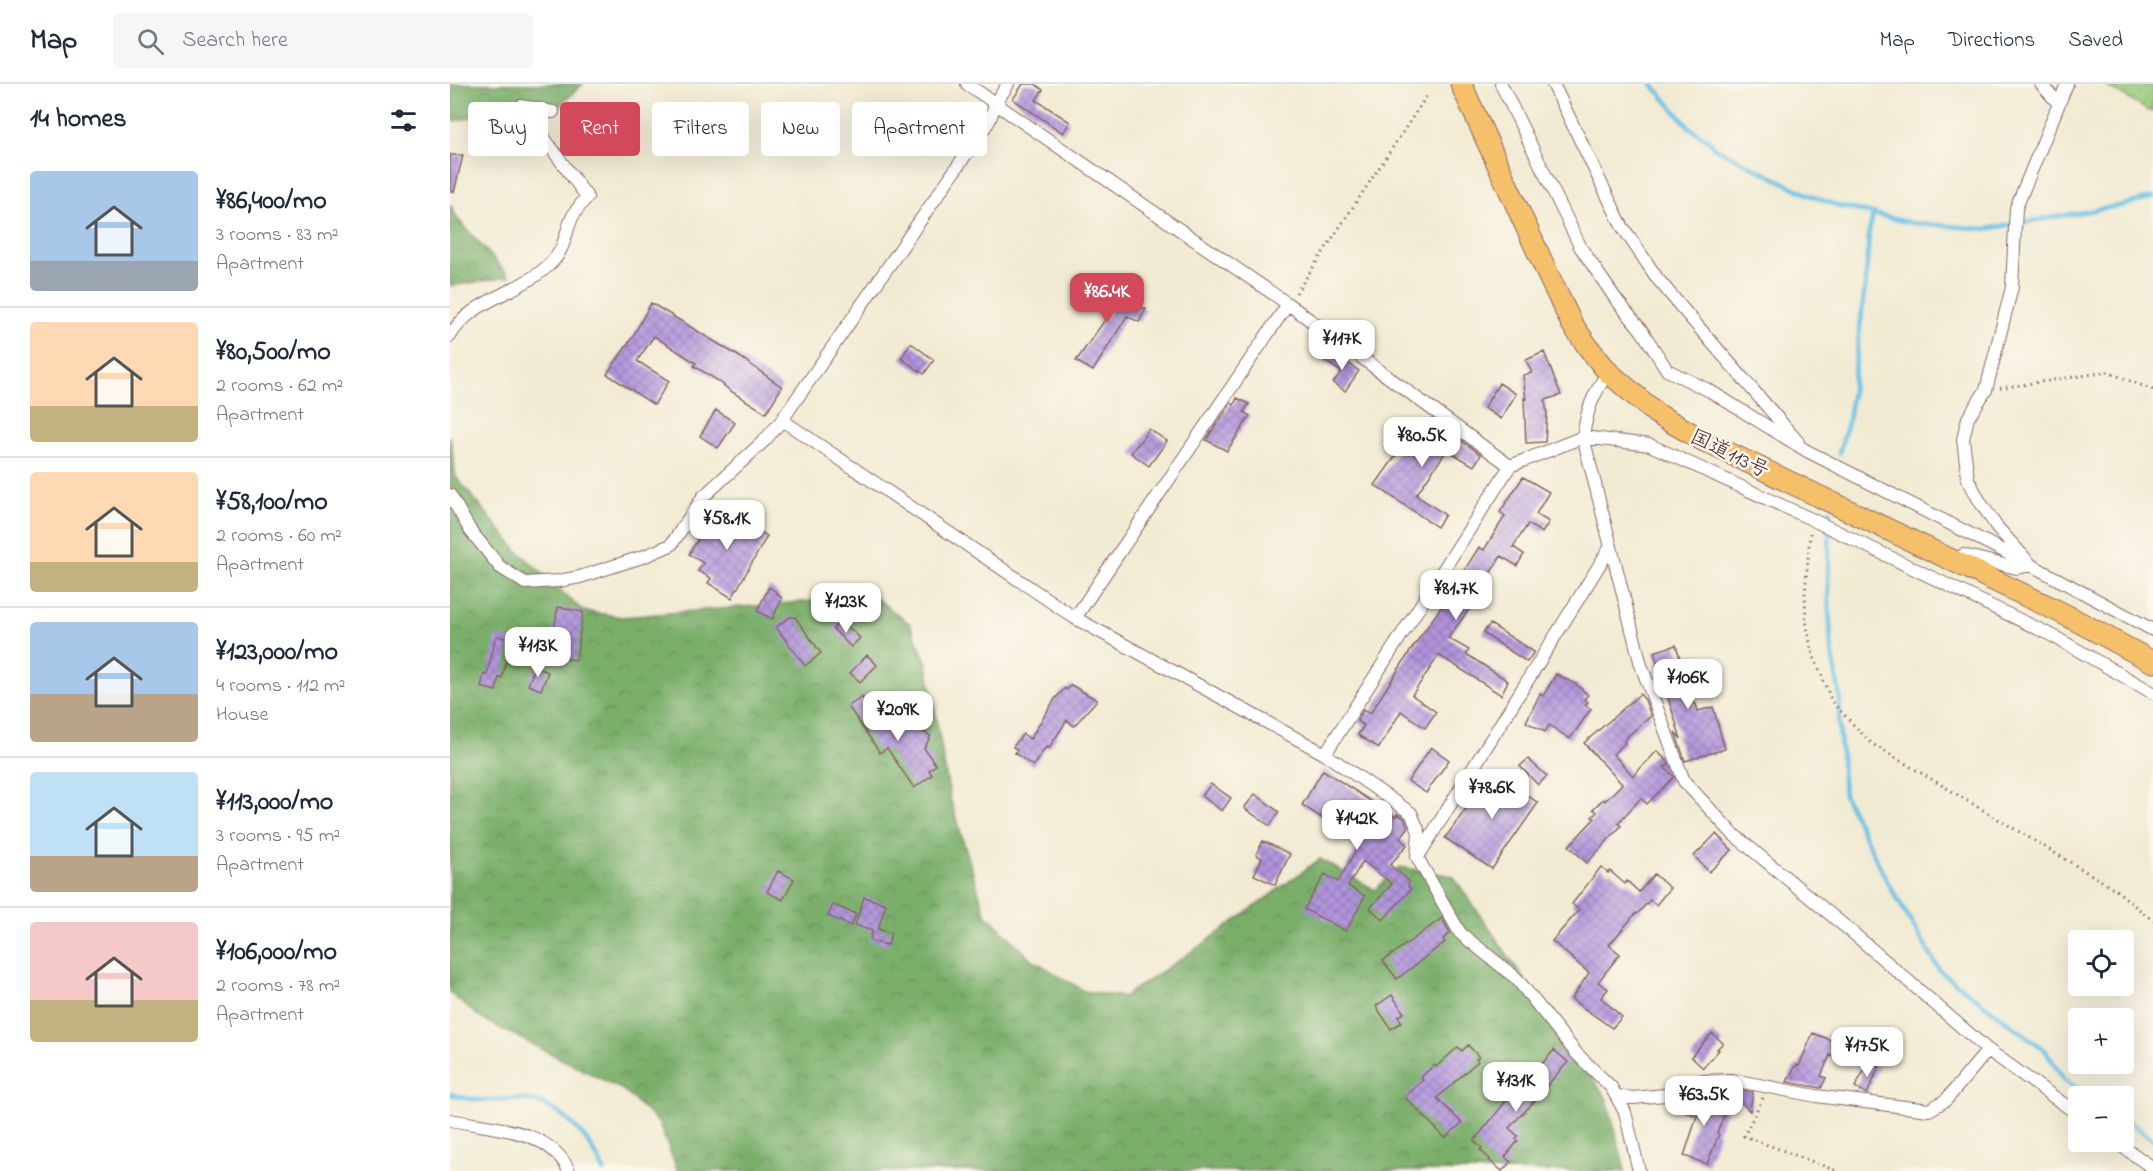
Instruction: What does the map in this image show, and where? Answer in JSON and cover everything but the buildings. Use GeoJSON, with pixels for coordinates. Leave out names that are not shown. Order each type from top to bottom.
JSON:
{"type":"FeatureCollection","features":[{"type":"Feature","properties":{"kind":"highway","name":"国道113号"},"geometry":{"type":"LineString","coordinates":[[1461,84],[1572,324],[1608,372],[1658,414],[1706,442],[2066,615],[2153,662]]}},
{"type":"Feature","properties":{"kind":"street"},"geometry":{"type":"LineString","coordinates":[[967,84],[1288,304],[1510,466]]}},
{"type":"Feature","properties":{"kind":"street"},"geometry":{"type":"LineString","coordinates":[[450,495],[470,530],[500,567],[525,583],[559,582],[645,556],[671,545],[703,497],[765,440],[782,420],[989,121],[996,103],[1008,84]]}},
{"type":"Feature","properties":{"kind":"street"},"geometry":{"type":"LineString","coordinates":[[1501,84],[1581,248],[1615,298],[1642,331],[1667,370],[1710,391],[1807,452],[2031,565],[2153,630]]}},
{"type":"Feature","properties":{"kind":"street"},"geometry":{"type":"LineString","coordinates":[[1553,84],[1622,226],[1657,278],[1807,452]]}},
{"type":"Feature","properties":{"kind":"street"},"geometry":{"type":"LineString","coordinates":[[2041,84],[2059,104]]}},
{"type":"Feature","properties":{"kind":"street"},"geometry":{"type":"LineString","coordinates":[[2031,565],[1996,526],[1979,500],[1968,478],[1963,439],[1968,418],[1986,390],[2012,287],[2016,208],[2067,84]]}},
{"type":"Feature","properties":{"kind":"street"},"geometry":{"type":"LineString","coordinates":[[450,336],[467,315],[487,302],[528,282],[552,262],[563,247],[572,218],[587,197],[521,106],[553,112]]}},
{"type":"Feature","properties":{"kind":"street"},"geometry":{"type":"LineString","coordinates":[[1075,618],[1288,304]]}},
{"type":"Feature","properties":{"kind":"street"},"geometry":{"type":"LineString","coordinates":[[1608,372],[1592,397],[1582,438],[1641,665],[1684,781],[1733,834],[1853,933],[1988,1050],[2068,1107]]}},
{"type":"Feature","properties":{"kind":"street"},"geometry":{"type":"LineString","coordinates":[[782,420],[1075,618],[1325,753],[1411,813],[1419,832],[1417,857],[1460,933],[1516,978],[1577,1054],[1611,1087],[1625,1112],[1639,1171]]}},
{"type":"Feature","properties":{"kind":"street"},"geometry":{"type":"LineString","coordinates":[[1325,753],[1510,466],[1582,438],[1650,445],[1816,521],[2053,636],[2153,693]]}},
{"type":"Feature","properties":{"kind":"street"},"geometry":{"type":"LineString","coordinates":[[1417,857],[1610,548]]}},
{"type":"Feature","properties":{"kind":"street"},"geometry":{"type":"LineString","coordinates":[[1955,562],[1964,555],[2017,568],[2031,565]]}},
{"type":"Feature","properties":{"kind":"street"},"geometry":{"type":"LineString","coordinates":[[1617,1096],[1633,1098],[1675,1094],[1700,1081],[1733,1080],[1768,1088],[1929,1110],[1946,1100],[1988,1050]]}},
{"type":"Feature","properties":{"kind":"street"},"geometry":{"type":"LineString","coordinates":[[450,1120],[513,1130],[552,1148],[569,1171]]}},
{"type":"Feature","properties":{"kind":"street"},"geometry":{"type":"LineString","coordinates":[[2130,1152],[2153,1168]]}},
{"type":"Feature","properties":{"kind":"path"},"geometry":{"type":"LineString","coordinates":[[1288,304],[1428,94]]}},
{"type":"Feature","properties":{"kind":"path"},"geometry":{"type":"LineString","coordinates":[[1986,390],[2108,372],[2153,390]]}},
{"type":"Feature","properties":{"kind":"path"},"geometry":{"type":"LineString","coordinates":[[1816,521],[1805,594],[1806,620],[1811,649],[1832,702],[1870,743],[2115,889],[2153,921]]}},
{"type":"Feature","properties":{"kind":"path"},"geometry":{"type":"LineString","coordinates":[[1768,1088],[1744,1136],[1837,1171]]}},
{"type":"Feature","properties":{"kind":"green space"},"geometry":{"type":"Polygon","coordinates":[[[450,84],[583,84],[564,102],[560,102],[560,105],[553,112],[548,111],[548,102],[468,102],[468,118],[450,122],[450,84]]]}},
{"type":"Feature","properties":{"kind":"green space"},"geometry":{"type":"Polygon","coordinates":[[[2103,84],[2153,84],[2153,111],[2149,111],[2103,84]]]}},
{"type":"Feature","properties":{"kind":"green space"},"geometry":{"type":"Polygon","coordinates":[[[450,204],[457,218],[510,277],[450,286],[450,204]]]}},
{"type":"Feature","properties":{"kind":"green space"},"geometry":{"type":"Polygon","coordinates":[[[450,436],[456,477],[516,549],[583,611],[622,617],[873,596],[910,624],[927,664],[950,798],[985,913],[1031,959],[1084,991],[1123,997],[1199,947],[1320,859],[1375,890],[1399,867],[1453,876],[1607,1099],[1625,1171],[678,1171],[658,1122],[623,1090],[482,1019],[450,993],[450,436]]]}},
{"type":"Feature","properties":{"kind":"waterway"},"geometry":{"type":"LineString","coordinates":[[1652,84],[1689,127],[1712,143],[1713,147],[1809,195],[1839,206],[1912,223],[1986,229],[2124,205],[2153,197]]}},
{"type":"Feature","properties":{"kind":"waterway"},"geometry":{"type":"LineString","coordinates":[[1839,453],[1848,422],[1866,280],[1869,231],[1874,213]]}},
{"type":"Feature","properties":{"kind":"waterway"},"geometry":{"type":"LineString","coordinates":[[1830,510],[1828,583],[1831,645],[1840,697],[1839,724],[1844,795],[1888,883],[1940,971],[2046,1051],[2065,1081],[2073,1086]]}},
{"type":"Feature","properties":{"kind":"waterway"},"geometry":{"type":"LineString","coordinates":[[450,1094],[478,1100],[517,1099],[542,1104],[554,1110],[575,1127],[584,1137],[604,1171]]}},
{"type":"Feature","properties":{"kind":"waterway"},"geometry":{"type":"LineString","coordinates":[[2134,1126],[2153,1140]]}}]}
